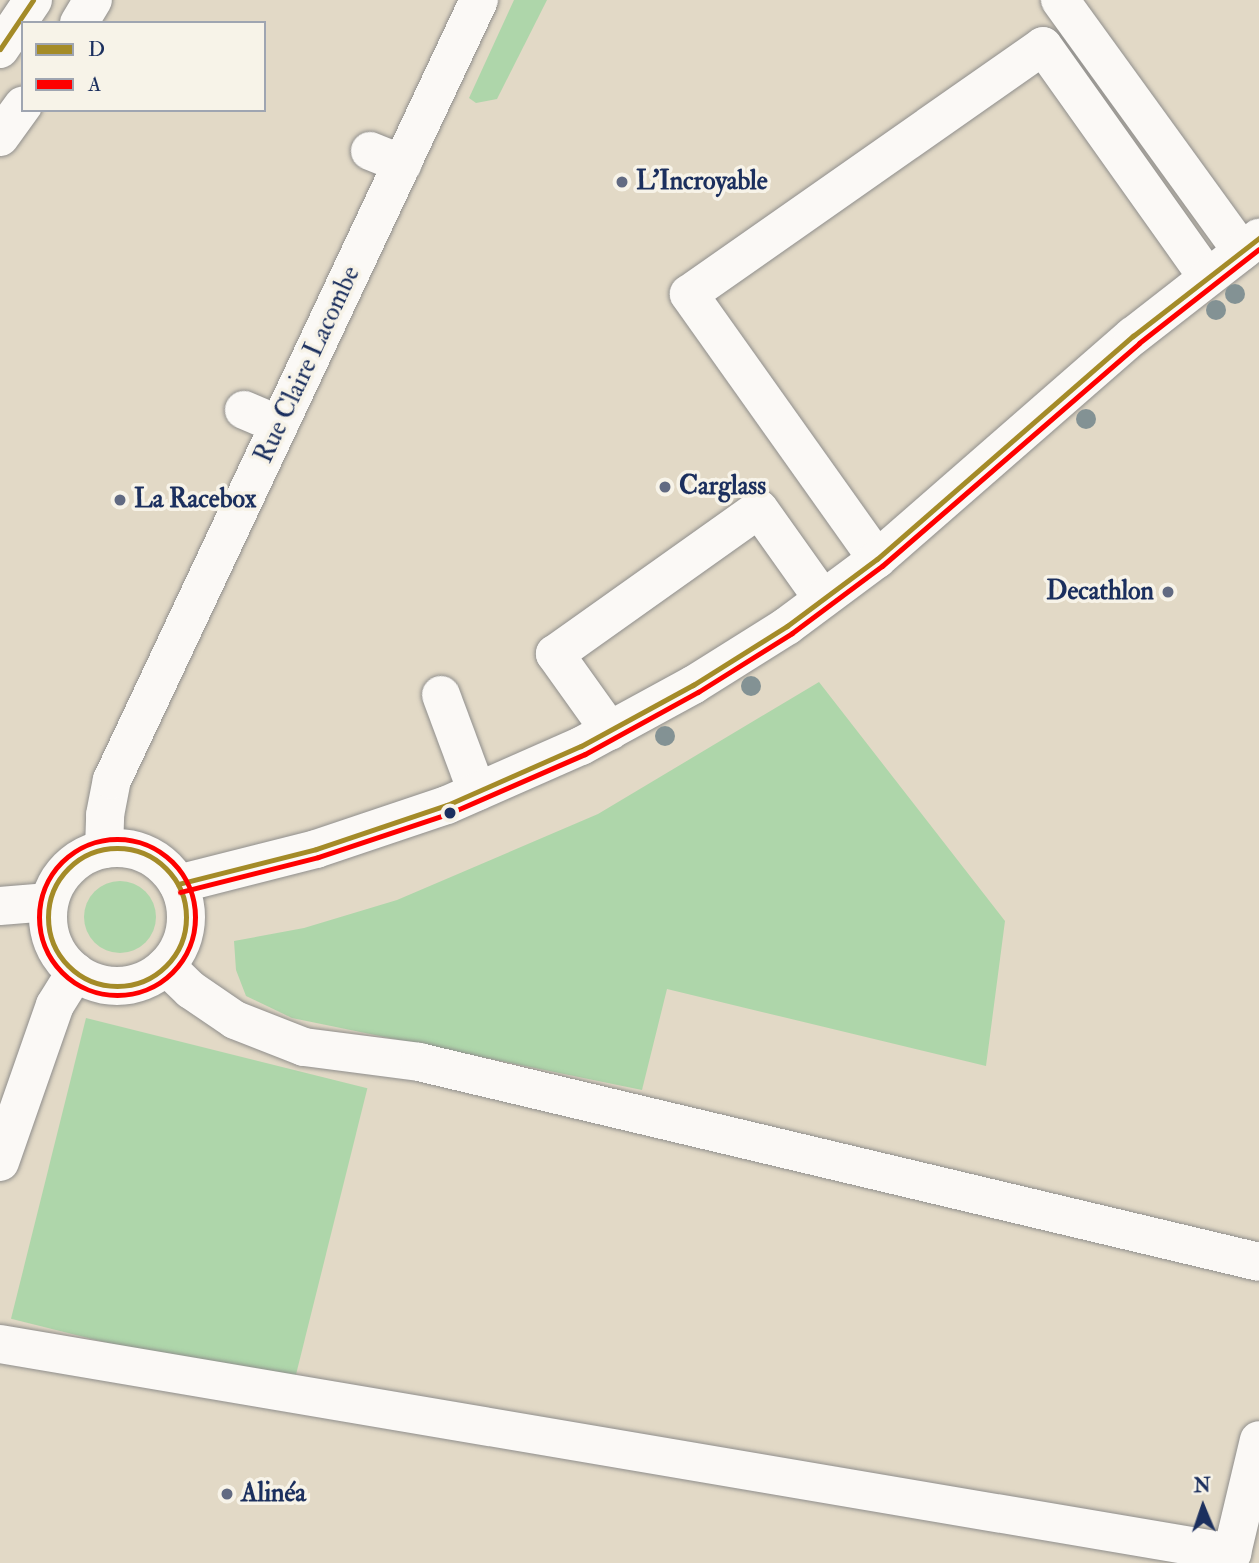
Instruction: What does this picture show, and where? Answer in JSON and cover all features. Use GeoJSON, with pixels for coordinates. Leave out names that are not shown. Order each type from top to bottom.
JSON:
{"type":"FeatureCollection","features":[{"type":"Feature","properties":{"kind":"street"},"geometry":{"type":"LineString","coordinates":[[0,49],[33,0]]}},
{"type":"Feature","properties":{"kind":"street"},"geometry":{"type":"LineString","coordinates":[[80,21],[93,0]]}},
{"type":"Feature","properties":{"kind":"street","name":"Rue Claire Lacombe"},"geometry":{"type":"LineString","coordinates":[[104,849],[105,815],[111,780],[279,425],[386,157],[480,0]]}},
{"type":"Feature","properties":{"kind":"street"},"geometry":{"type":"LineString","coordinates":[[178,884],[316,849],[477,792],[610,731],[726,666],[877,559],[1133,336],[1250,244],[1060,0]]}},
{"type":"Feature","properties":{"kind":"street"},"geometry":{"type":"LineString","coordinates":[[877,559],[690,294],[1043,46],[1207,277]]}},
{"type":"Feature","properties":{"kind":"street"},"geometry":{"type":"LineString","coordinates":[[0,137],[21,108]]}},
{"type":"Feature","properties":{"kind":"street"},"geometry":{"type":"LineString","coordinates":[[244,410],[279,425]]}},
{"type":"Feature","properties":{"kind":"street"},"geometry":{"type":"LineString","coordinates":[[610,731],[555,654],[759,509],[823,599]]}},
{"type":"Feature","properties":{"kind":"street"},"geometry":{"type":"LineString","coordinates":[[442,695],[477,792]]}},
{"type":"Feature","properties":{"kind":"street"},"geometry":{"type":"LineString","coordinates":[[126,848],[147,854],[165,867],[178,884],[186,905],[186,928],[178,948],[166,966],[138,983],[117,986],[95,982],[76,972],[60,956],[51,935],[50,902],[65,871],[82,857],[104,849],[126,848]]}},
{"type":"Feature","properties":{"kind":"street"},"geometry":{"type":"LineString","coordinates":[[0,906],[50,902]]}},
{"type":"Feature","properties":{"kind":"street"},"geometry":{"type":"LineString","coordinates":[[166,966],[191,990],[220,1011],[255,1029],[304,1047],[419,1062],[1259,1262]]}},
{"type":"Feature","properties":{"kind":"street"},"geometry":{"type":"LineString","coordinates":[[0,1162],[55,1005],[76,972]]}},
{"type":"Feature","properties":{"kind":"street"},"geometry":{"type":"LineString","coordinates":[[0,1344],[339,1404],[1232,1553],[1259,1440]]}},
{"type":"Feature","properties":{"kind":"green space"},"geometry":{"type":"Polygon","coordinates":[[[514,0],[547,0],[497,99],[476,103],[469,98],[514,0]]]}},
{"type":"Feature","properties":{"kind":"green space"},"geometry":{"type":"Polygon","coordinates":[[[819,682],[1005,921],[986,1066],[667,989],[642,1090],[292,1018],[246,996],[236,970],[234,941],[304,928],[397,900],[598,814],[819,682]]]}},
{"type":"Feature","properties":{"kind":"green space"},"geometry":{"type":"Polygon","coordinates":[[[120,881],[140,887],[150,897],[156,917],[150,937],[140,947],[120,953],[100,947],[90,937],[84,917],[90,897],[100,887],[120,881]]]}},
{"type":"Feature","properties":{"kind":"green space"},"geometry":{"type":"Polygon","coordinates":[[[86,1018],[367,1088],[292,1389],[11,1319],[86,1018]]]}},
{"type":"Feature","properties":{"kind":"transit line","name":"D"},"geometry":{"type":"LineString","coordinates":[[0,49],[33,0]]}},
{"type":"Feature","properties":{"kind":"transit line","name":"D"},"geometry":{"type":"LineString","coordinates":[[178,884],[316,849],[447,805],[581,746],[693,685],[787,626],[877,559],[1133,336],[1259,238]]}},
{"type":"Feature","properties":{"kind":"transit line","name":"A"},"geometry":{"type":"LineString","coordinates":[[180,892],[318,857],[450,813],[585,754],[698,692],[792,633],[882,566],[1139,343],[1259,249]]}},
{"type":"Feature","properties":{"kind":"transit line","name":"A"},"geometry":{"type":"LineString","coordinates":[[117,839],[147,845],[172,862],[189,887],[195,917],[189,947],[172,972],[147,989],[117,995],[87,989],[62,972],[45,947],[39,917],[45,887],[62,862],[87,845],[117,839]]}},
{"type":"Feature","properties":{"kind":"transit line","name":"D"},"geometry":{"type":"LineString","coordinates":[[117,848],[143,853],[166,868],[181,891],[186,917],[181,943],[166,966],[143,981],[117,986],[91,981],[68,966],[53,943],[48,917],[53,891],[68,868],[91,853],[117,848]]}},
{"type":"Feature","properties":{"kind":"place","name":"L'Incroyable"},"geometry":{"type":"Point","coordinates":[622,182]}},
{"type":"Feature","properties":{"kind":"place","name":"Carglass"},"geometry":{"type":"Point","coordinates":[665,487]}},
{"type":"Feature","properties":{"kind":"place","name":"La Racebox"},"geometry":{"type":"Point","coordinates":[120,500]}},
{"type":"Feature","properties":{"kind":"place","name":"Decathlon"},"geometry":{"type":"Point","coordinates":[1168,592]}},
{"type":"Feature","properties":{"kind":"place","name":"Alinéa"},"geometry":{"type":"Point","coordinates":[227,1494]}}]}
